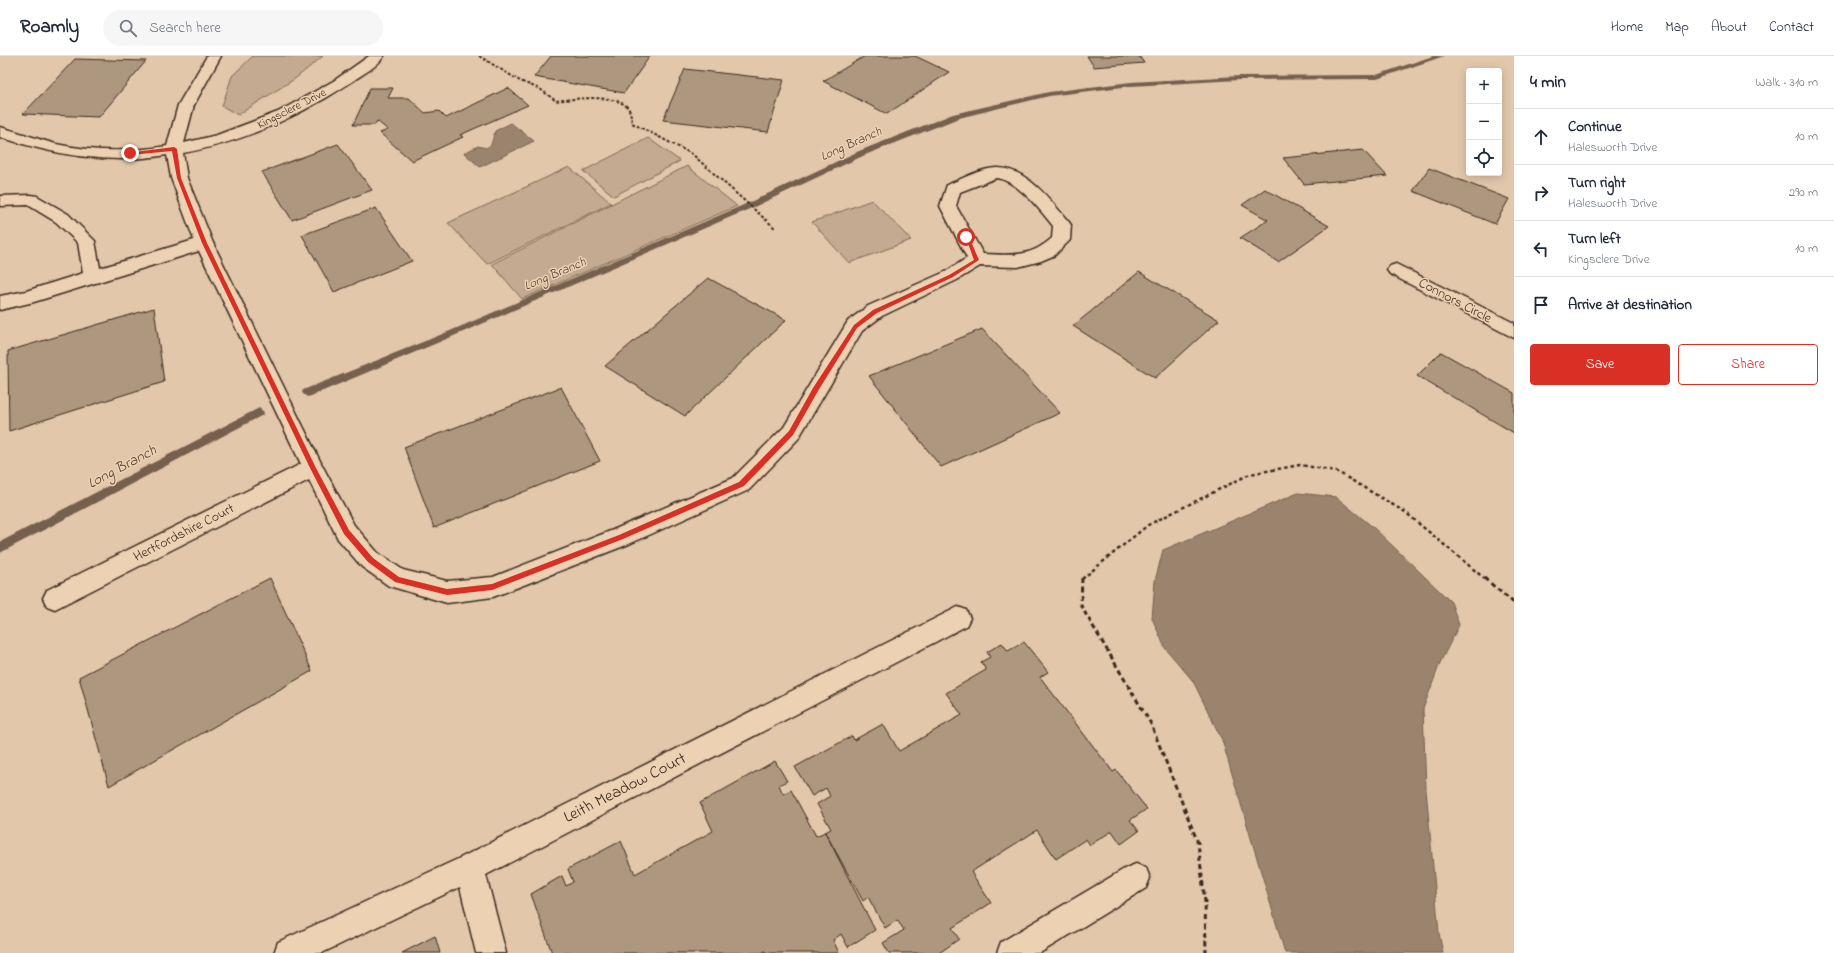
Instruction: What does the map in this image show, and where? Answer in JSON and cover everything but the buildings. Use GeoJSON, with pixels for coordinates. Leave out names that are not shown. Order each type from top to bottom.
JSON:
{"type":"FeatureCollection","features":[{"type":"Feature","properties":{"kind":"street"},"geometry":{"type":"LineString","coordinates":[[214,56],[186,105],[174,149],[179,178],[204,243],[313,468],[346,532],[370,560],[397,579],[447,592],[492,587],[621,537],[741,484],[791,433],[856,326],[875,311],[951,276],[977,260],[1018,261],[1035,257],[1049,251],[1061,240],[1062,224],[1034,192],[1017,180],[997,173],[953,189],[948,206],[977,260]]}},
{"type":"Feature","properties":{"kind":"street","name":"Kingsclere Drive"},"geometry":{"type":"LineString","coordinates":[[0,132],[53,147],[94,154],[130,153],[174,149],[230,136],[272,121],[320,97],[377,56]]}},
{"type":"Feature","properties":{"kind":"street"},"geometry":{"type":"LineString","coordinates":[[0,201],[32,200],[62,218],[86,241],[93,277]]}},
{"type":"Feature","properties":{"kind":"street"},"geometry":{"type":"LineString","coordinates":[[0,303],[27,297],[204,243]]}},
{"type":"Feature","properties":{"kind":"street","name":"Connors Circle"},"geometry":{"type":"LineString","coordinates":[[1396,270],[1514,331]]}},
{"type":"Feature","properties":{"kind":"street","name":"Hertfordshire Court"},"geometry":{"type":"LineString","coordinates":[[55,598],[313,468]]}},
{"type":"Feature","properties":{"kind":"street","name":"Leith Meadow Court"},"geometry":{"type":"LineString","coordinates":[[289,953],[470,868],[958,618]]}},
{"type":"Feature","properties":{"kind":"street"},"geometry":{"type":"LineString","coordinates":[[470,868],[491,953]]}},
{"type":"Feature","properties":{"kind":"street"},"geometry":{"type":"LineString","coordinates":[[1012,953],[1136,878]]}},
{"type":"Feature","properties":{"kind":"path"},"geometry":{"type":"LineString","coordinates":[[479,56],[520,81],[540,89],[556,101],[597,98],[620,102],[627,107],[632,123],[692,154],[775,228]]}},
{"type":"Feature","properties":{"kind":"path"},"geometry":{"type":"LineString","coordinates":[[1206,953],[1205,902],[1198,843],[1151,724],[1081,606],[1082,578],[1148,526],[1250,474],[1300,465],[1336,471],[1405,512],[1514,603]]}},
{"type":"Feature","properties":{"kind":"shaded area"},"geometry":{"type":"Polygon","coordinates":[[[253,56],[323,56],[296,78],[238,115],[222,106],[232,76],[253,56]]]}},
{"type":"Feature","properties":{"kind":"shaded area"},"geometry":{"type":"Polygon","coordinates":[[[511,123],[534,141],[480,167],[464,153],[478,146],[486,148],[491,145],[495,131],[511,123]]]}},
{"type":"Feature","properties":{"kind":"shaded area"},"geometry":{"type":"Polygon","coordinates":[[[648,138],[680,161],[614,196],[583,171],[648,138]]]}},
{"type":"Feature","properties":{"kind":"shaded area"},"geometry":{"type":"Polygon","coordinates":[[[687,166],[737,206],[522,299],[492,264],[687,166]]]}},
{"type":"Feature","properties":{"kind":"shaded area"},"geometry":{"type":"Polygon","coordinates":[[[569,167],[611,203],[487,264],[448,223],[569,167]]]}},
{"type":"Feature","properties":{"kind":"shaded area"},"geometry":{"type":"Polygon","coordinates":[[[872,200],[911,240],[849,263],[812,222],[872,200]]]}},
{"type":"Feature","properties":{"kind":"shaded area"},"geometry":{"type":"Polygon","coordinates":[[[1298,493],[1336,497],[1374,528],[1451,602],[1459,625],[1440,663],[1423,709],[1426,789],[1439,933],[1443,953],[1285,953],[1222,740],[1193,681],[1165,648],[1152,618],[1155,581],[1163,550],[1298,493]]]}},
{"type":"Feature","properties":{"kind":"waterway","name":"Long Branch"},"geometry":{"type":"LineString","coordinates":[[307,393],[453,333],[751,205],[862,153],[956,116],[1049,94],[1131,84],[1239,78],[1377,77],[1440,56]]}},
{"type":"Feature","properties":{"kind":"waterway","name":"Long Branch"},"geometry":{"type":"LineString","coordinates":[[0,548],[259,412]]}},
{"type":"Feature","properties":{"kind":"route"},"geometry":{"type":"LineString","coordinates":[[130,153],[174,149],[179,178],[204,243],[313,468],[346,532],[370,560],[397,579],[447,592],[492,587],[539,570],[621,537],[741,484],[791,433],[856,326],[875,311],[951,276],[977,260],[966,237]]}}]}
